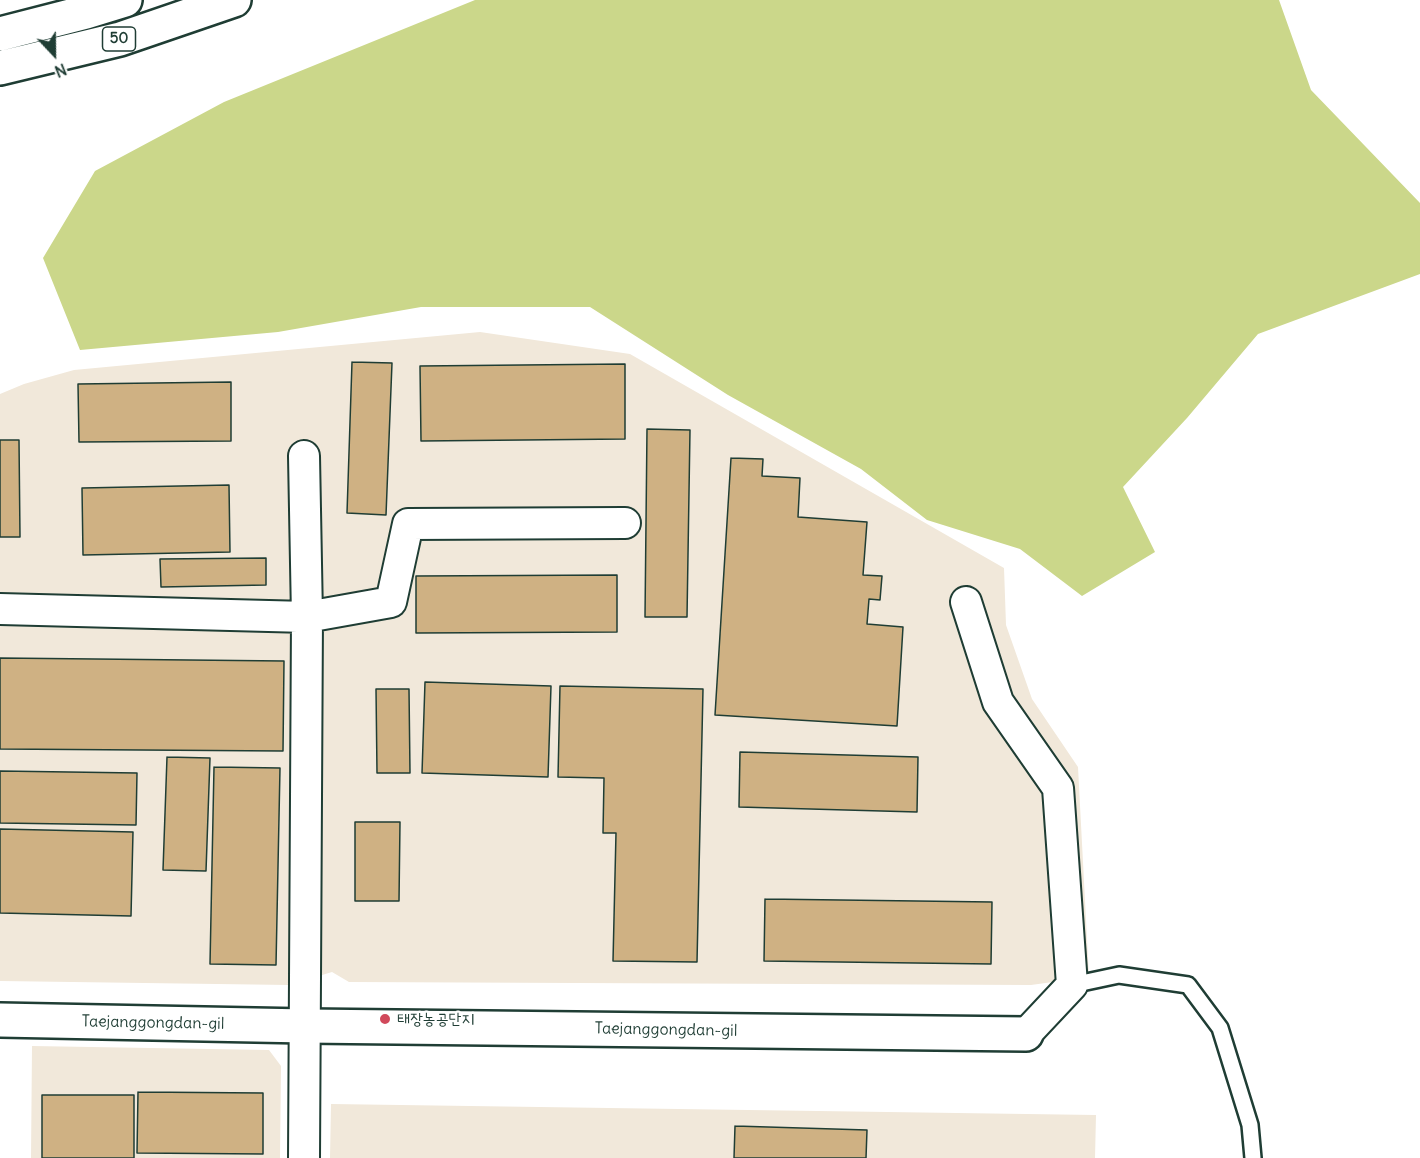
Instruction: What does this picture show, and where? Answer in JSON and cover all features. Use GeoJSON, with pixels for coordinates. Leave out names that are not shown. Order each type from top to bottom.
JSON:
{"type":"FeatureCollection","features":[{"type":"Feature","properties":{"kind":"main road","name":"50"},"geometry":{"type":"LineString","coordinates":[[0,34],[125,0]]}},
{"type":"Feature","properties":{"kind":"main road","name":"50"},"geometry":{"type":"LineString","coordinates":[[0,68],[120,39],[234,0]]}},
{"type":"Feature","properties":{"kind":"main road","name":"Taejanggongdan-gil"},"geometry":{"type":"LineString","coordinates":[[0,1020],[306,1026],[1026,1034]]}},
{"type":"Feature","properties":{"kind":"street"},"geometry":{"type":"LineString","coordinates":[[304,456],[307,617],[304,1158]]}},
{"type":"Feature","properties":{"kind":"street"},"geometry":{"type":"LineString","coordinates":[[0,609],[307,617],[391,602],[408,525],[625,523]]}},
{"type":"Feature","properties":{"kind":"street"},"geometry":{"type":"LineString","coordinates":[[966,602],[998,702],[1058,788],[1071,986],[1026,1034]]}},
{"type":"Feature","properties":{"kind":"lane"},"geometry":{"type":"LineString","coordinates":[[1071,986],[1119,975],[1188,986],[1220,1028],[1250,1125],[1253,1158]]}},
{"type":"Feature","properties":{"kind":"shaded area"},"geometry":{"type":"Polygon","coordinates":[[[480,332],[630,354],[1004,568],[1006,625],[1032,699],[1078,767],[1089,977],[1031,985],[349,982],[332,972],[289,985],[0,981],[0,394],[24,384],[74,370],[480,332]]]}},
{"type":"Feature","properties":{"kind":"shaded area"},"geometry":{"type":"Polygon","coordinates":[[[32,1046],[269,1050],[281,1066],[280,1158],[31,1158],[32,1046]]]}},
{"type":"Feature","properties":{"kind":"shaded area"},"geometry":{"type":"Polygon","coordinates":[[[331,1104],[1096,1115],[1095,1158],[330,1158],[331,1104]]]}},
{"type":"Feature","properties":{"kind":"green space"},"geometry":{"type":"Polygon","coordinates":[[[475,0],[1279,0],[1311,90],[1420,203],[1420,274],[1258,334],[1187,418],[1123,487],[1155,552],[1082,596],[1020,549],[927,520],[861,469],[728,395],[590,307],[421,307],[278,332],[80,350],[43,258],[95,171],[224,102],[475,0]]]}},
{"type":"Feature","properties":{"kind":"building"},"geometry":{"type":"Polygon","coordinates":[[[352,362],[392,363],[386,515],[347,513],[352,362]]]}},
{"type":"Feature","properties":{"kind":"building"},"geometry":{"type":"Polygon","coordinates":[[[625,364],[625,439],[421,441],[420,366],[625,364]]]}},
{"type":"Feature","properties":{"kind":"building"},"geometry":{"type":"Polygon","coordinates":[[[231,382],[231,441],[79,442],[78,384],[231,382]]]}},
{"type":"Feature","properties":{"kind":"building"},"geometry":{"type":"Polygon","coordinates":[[[647,429],[690,430],[687,617],[645,617],[647,429]]]}},
{"type":"Feature","properties":{"kind":"building"},"geometry":{"type":"Polygon","coordinates":[[[0,440],[19,440],[20,537],[0,537],[0,440]]]}},
{"type":"Feature","properties":{"kind":"building"},"geometry":{"type":"Polygon","coordinates":[[[731,458],[763,459],[762,476],[800,478],[798,517],[867,522],[863,575],[882,576],[880,600],[869,599],[867,624],[903,627],[897,726],[715,715],[731,458]]]}},
{"type":"Feature","properties":{"kind":"building"},"geometry":{"type":"Polygon","coordinates":[[[229,485],[230,552],[83,555],[82,488],[229,485]]]}},
{"type":"Feature","properties":{"kind":"building"},"geometry":{"type":"Polygon","coordinates":[[[266,558],[266,585],[161,587],[160,559],[266,558]]]}},
{"type":"Feature","properties":{"kind":"building"},"geometry":{"type":"Polygon","coordinates":[[[617,575],[617,632],[416,633],[416,576],[617,575]]]}},
{"type":"Feature","properties":{"kind":"building"},"geometry":{"type":"Polygon","coordinates":[[[0,658],[284,661],[283,751],[0,749],[0,658]]]}},
{"type":"Feature","properties":{"kind":"building"},"geometry":{"type":"Polygon","coordinates":[[[425,682],[551,686],[548,777],[422,773],[425,682]]]}},
{"type":"Feature","properties":{"kind":"building"},"geometry":{"type":"Polygon","coordinates":[[[560,686],[703,689],[697,962],[613,961],[616,833],[603,833],[604,778],[558,777],[560,686]]]}},
{"type":"Feature","properties":{"kind":"building"},"geometry":{"type":"Polygon","coordinates":[[[376,689],[409,689],[410,773],[377,773],[376,689]]]}},
{"type":"Feature","properties":{"kind":"building"},"geometry":{"type":"Polygon","coordinates":[[[740,752],[918,757],[917,812],[739,807],[740,752]]]}},
{"type":"Feature","properties":{"kind":"building"},"geometry":{"type":"Polygon","coordinates":[[[167,757],[210,758],[206,871],[163,870],[167,757]]]}},
{"type":"Feature","properties":{"kind":"building"},"geometry":{"type":"Polygon","coordinates":[[[214,767],[280,768],[276,965],[210,964],[214,767]]]}},
{"type":"Feature","properties":{"kind":"building"},"geometry":{"type":"Polygon","coordinates":[[[0,771],[137,773],[136,825],[0,823],[0,771]]]}},
{"type":"Feature","properties":{"kind":"building"},"geometry":{"type":"Polygon","coordinates":[[[355,822],[400,822],[399,901],[355,901],[355,822]]]}},
{"type":"Feature","properties":{"kind":"building"},"geometry":{"type":"Polygon","coordinates":[[[0,829],[133,832],[131,916],[0,913],[0,829]]]}},
{"type":"Feature","properties":{"kind":"building"},"geometry":{"type":"Polygon","coordinates":[[[765,899],[992,902],[991,964],[764,961],[765,899]]]}},
{"type":"Feature","properties":{"kind":"building"},"geometry":{"type":"Polygon","coordinates":[[[138,1092],[263,1093],[263,1154],[137,1153],[138,1092]]]}},
{"type":"Feature","properties":{"kind":"building"},"geometry":{"type":"Polygon","coordinates":[[[42,1095],[134,1095],[134,1158],[42,1158],[42,1095]]]}},
{"type":"Feature","properties":{"kind":"building"},"geometry":{"type":"Polygon","coordinates":[[[735,1126],[867,1130],[866,1158],[734,1158],[735,1126]]]}},
{"type":"Feature","properties":{"kind":"place","name":"태장농공단지"},"geometry":{"type":"Point","coordinates":[385,1019]}}]}
